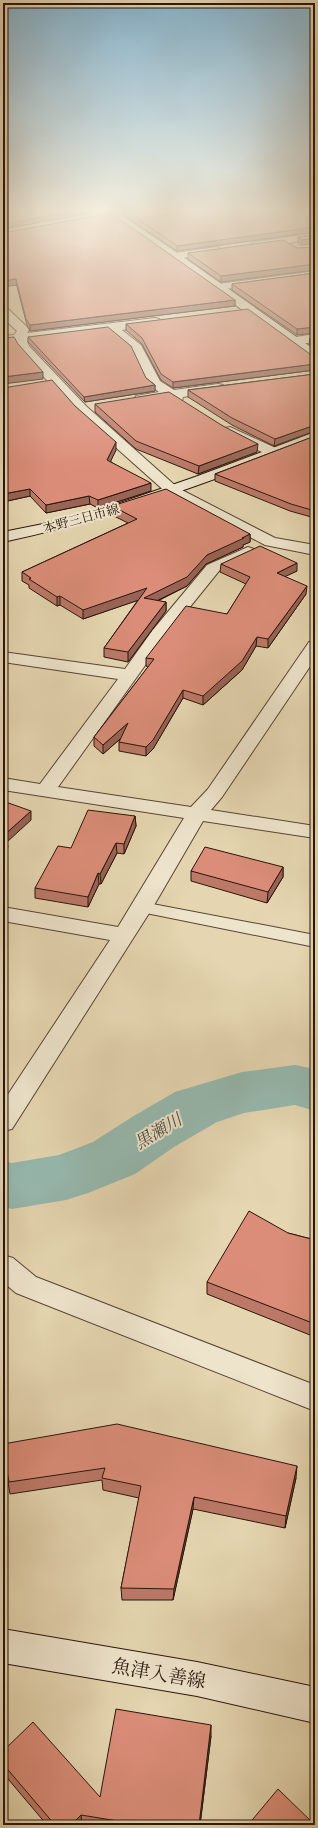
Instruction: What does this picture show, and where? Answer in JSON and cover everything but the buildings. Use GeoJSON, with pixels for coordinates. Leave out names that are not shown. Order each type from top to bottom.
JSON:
{"type":"FeatureCollection","features":[{"type":"Feature","properties":{"kind":"street"},"geometry":{"type":"LineString","coordinates":[[232,297],[315,356]]}},
{"type":"Feature","properties":{"kind":"street"},"geometry":{"type":"LineString","coordinates":[[234,312],[249,310]]}},
{"type":"Feature","properties":{"kind":"street"},"geometry":{"type":"LineString","coordinates":[[3,311],[23,330],[19,338]]}},
{"type":"Feature","properties":{"kind":"street"},"geometry":{"type":"LineString","coordinates":[[3,340],[166,320]]}},
{"type":"Feature","properties":{"kind":"street"},"geometry":{"type":"LineString","coordinates":[[112,327],[137,348],[154,383],[189,405]]}},
{"type":"Feature","properties":{"kind":"street"},"geometry":{"type":"LineString","coordinates":[[19,338],[23,347],[81,409],[173,491],[271,542],[315,550]]}},
{"type":"Feature","properties":{"kind":"street"},"geometry":{"type":"LineString","coordinates":[[293,341],[315,338]]}},
{"type":"Feature","properties":{"kind":"street"},"geometry":{"type":"LineString","coordinates":[[41,384],[56,382]]}},
{"type":"Feature","properties":{"kind":"street"},"geometry":{"type":"LineString","coordinates":[[125,401],[230,386]]}},
{"type":"Feature","properties":{"kind":"street"},"geometry":{"type":"LineString","coordinates":[[81,409],[96,406]]}},
{"type":"Feature","properties":{"kind":"street"},"geometry":{"type":"LineString","coordinates":[[220,425],[273,452]]}},
{"type":"Feature","properties":{"kind":"street","name":"本野三日市線"},"geometry":{"type":"LineString","coordinates":[[3,537],[90,517],[173,491],[315,436]]}},
{"type":"Feature","properties":{"kind":"street"},"geometry":{"type":"LineString","coordinates":[[45,791],[158,635],[213,568],[271,542]]}},
{"type":"Feature","properties":{"kind":"street"},"geometry":{"type":"LineString","coordinates":[[6,1118],[142,907],[197,813],[215,793],[315,646]]}},
{"type":"Feature","properties":{"kind":"street"},"geometry":{"type":"LineString","coordinates":[[3,657],[130,675]]}},
{"type":"Feature","properties":{"kind":"street"},"geometry":{"type":"LineString","coordinates":[[3,784],[315,832]]}},
{"type":"Feature","properties":{"kind":"street"},"geometry":{"type":"LineString","coordinates":[[3,914],[124,935]]}},
{"type":"Feature","properties":{"kind":"street"},"geometry":{"type":"LineString","coordinates":[[3,1266],[26,1285],[315,1398]]}},
{"type":"Feature","properties":{"kind":"street","name":"魚津入善線"},"geometry":{"type":"LineString","coordinates":[[3,1646],[197,1679],[315,1705]]}},
{"type":"Feature","properties":{"kind":"lane"},"geometry":{"type":"LineString","coordinates":[[142,907],[315,941]]}},
{"type":"Feature","properties":{"kind":"waterway","name":"黒瀬川"},"geometry":{"type":"LineString","coordinates":[[3,1184],[12,1186],[66,1177],[114,1158],[153,1132],[196,1107],[242,1093],[295,1085],[315,1090]]}}]}
